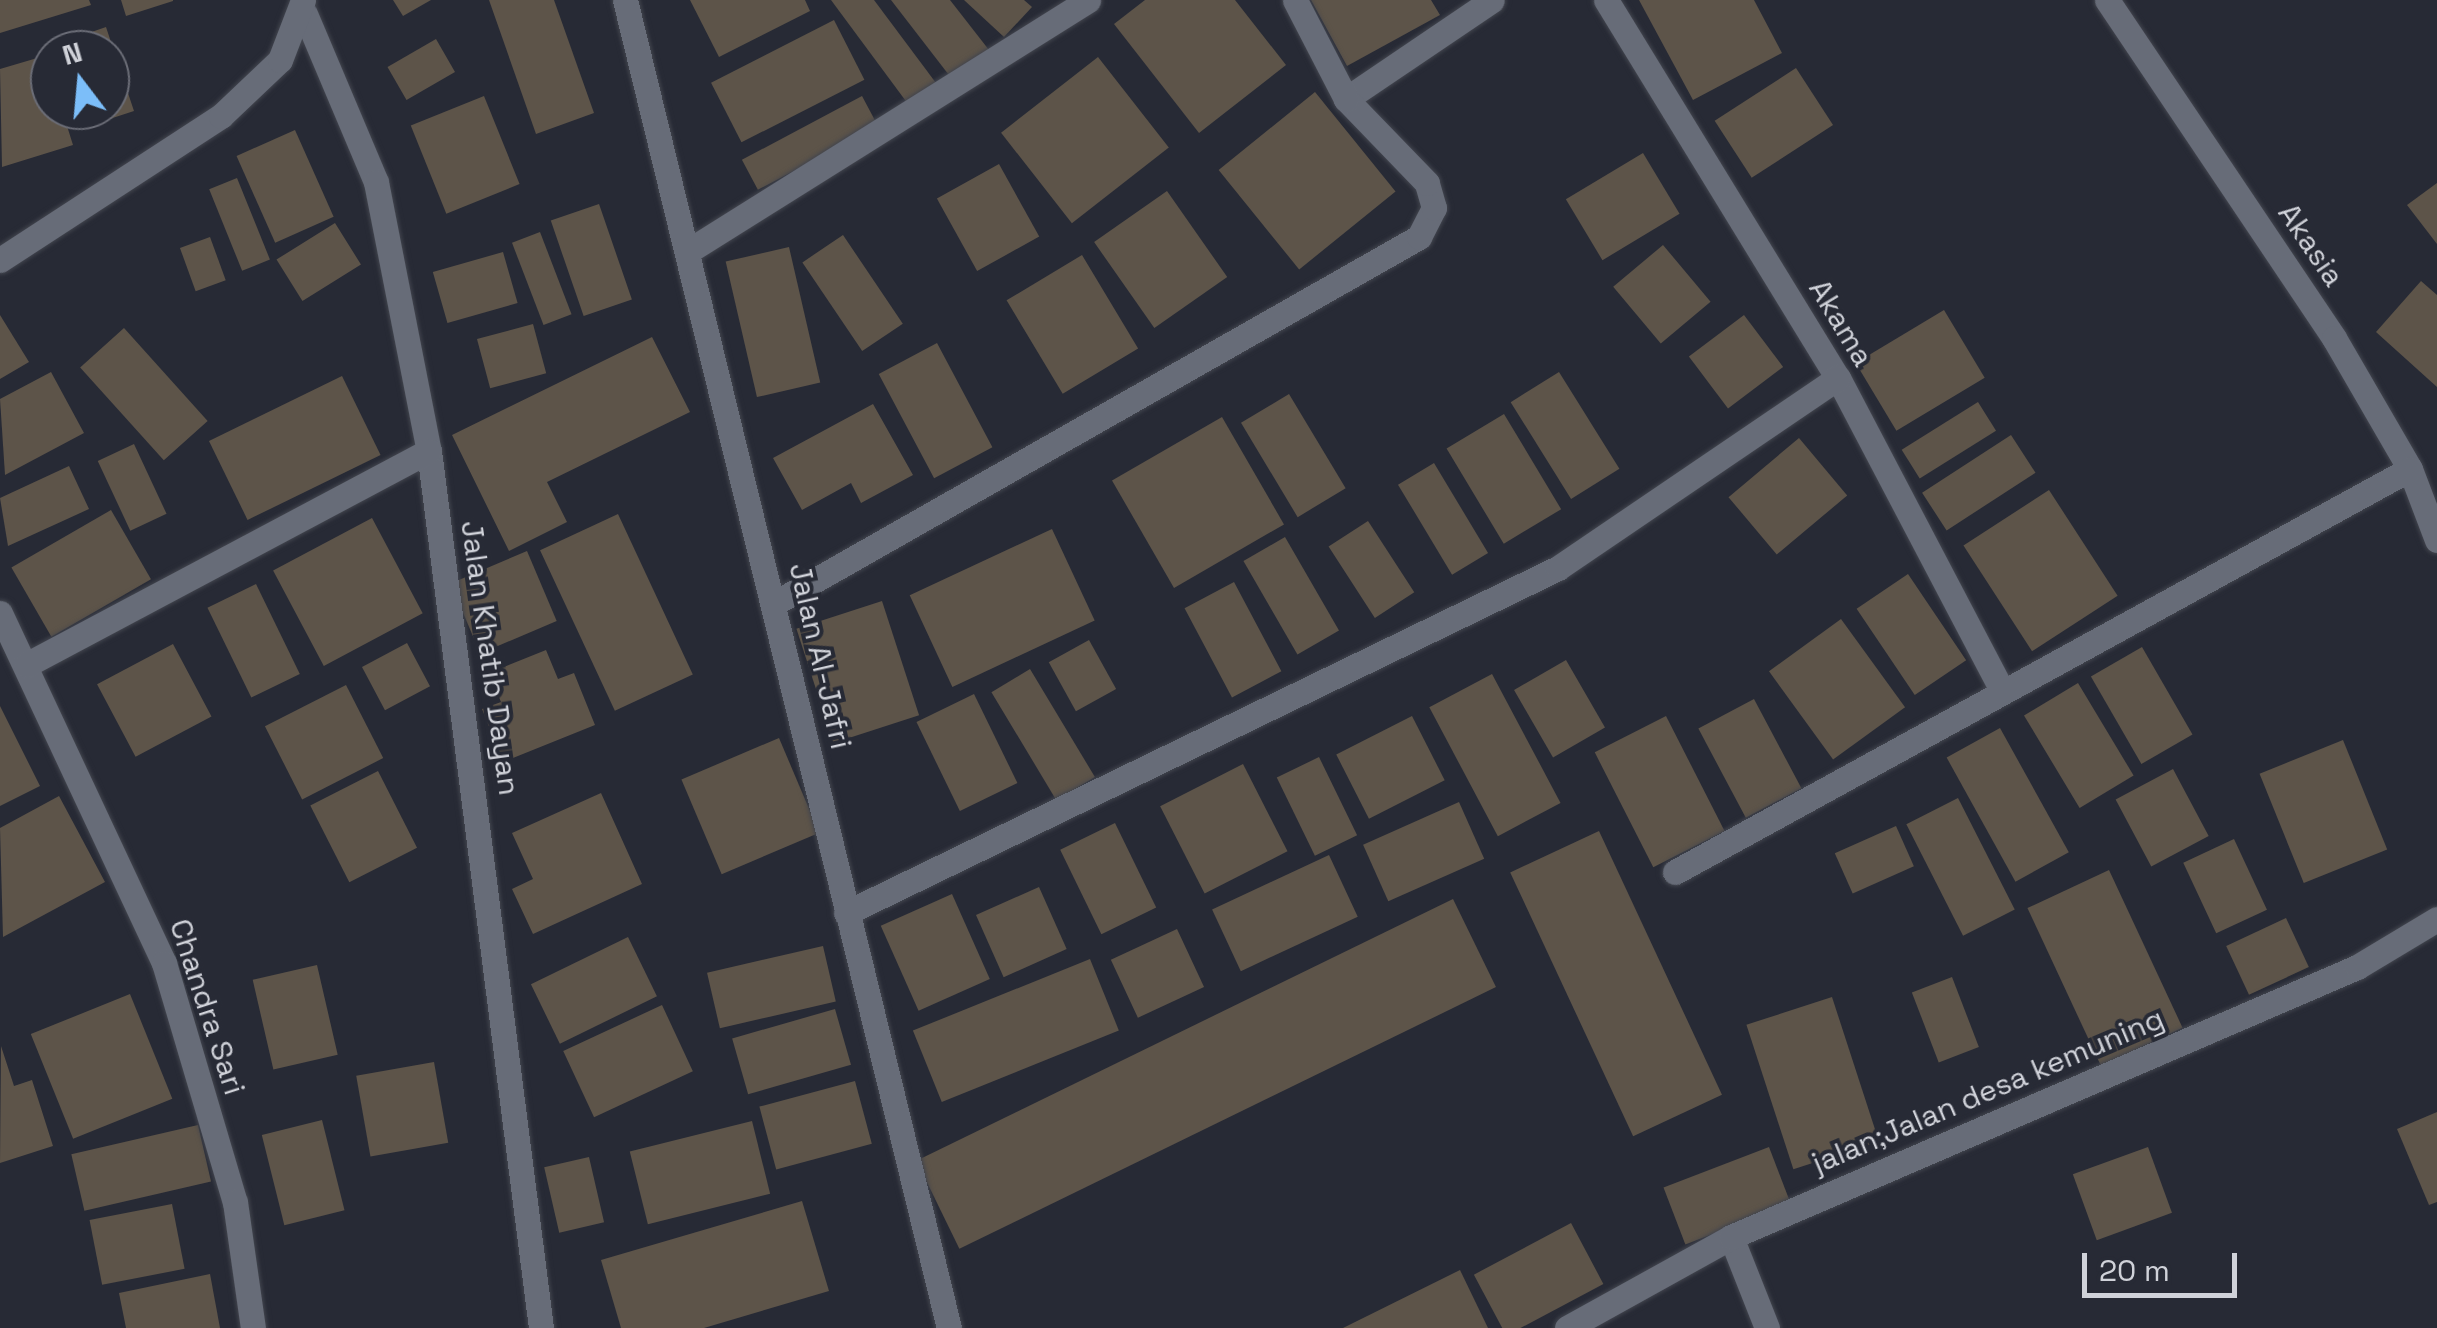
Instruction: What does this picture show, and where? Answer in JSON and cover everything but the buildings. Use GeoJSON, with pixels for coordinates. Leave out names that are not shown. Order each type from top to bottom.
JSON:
{"type":"FeatureCollection","features":[{"type":"Feature","properties":{"kind":"street","name":"Jalan Al-Jafri"},"geometry":{"type":"LineString","coordinates":[[625,0],[690,250],[846,913],[949,1328]]}},
{"type":"Feature","properties":{"kind":"street"},"geometry":{"type":"LineString","coordinates":[[690,250],[1088,0]]}},
{"type":"Feature","properties":{"kind":"street"},"geometry":{"type":"LineString","coordinates":[[774,604],[1418,237],[1434,208],[1427,184],[1346,100],[1294,0]]}},
{"type":"Feature","properties":{"kind":"street"},"geometry":{"type":"LineString","coordinates":[[1346,100],[1492,0]]}},
{"type":"Feature","properties":{"kind":"street","name":"Akama"},"geometry":{"type":"LineString","coordinates":[[1606,0],[1838,378],[2002,690]]}},
{"type":"Feature","properties":{"kind":"street","name":"Akasia"},"geometry":{"type":"LineString","coordinates":[[2107,0],[2410,469],[2437,540]]}},
{"type":"Feature","properties":{"kind":"street"},"geometry":{"type":"LineString","coordinates":[[0,260],[221,116],[280,60],[304,7]]}},
{"type":"Feature","properties":{"kind":"street","name":"Jalan Khatib Dayan"},"geometry":{"type":"LineString","coordinates":[[304,7],[376,182],[429,451],[541,1328]]}},
{"type":"Feature","properties":{"kind":"street"},"geometry":{"type":"LineString","coordinates":[[846,913],[1558,568],[1838,378]]}},
{"type":"Feature","properties":{"kind":"street"},"geometry":{"type":"LineString","coordinates":[[26,664],[429,451]]}},
{"type":"Feature","properties":{"kind":"street"},"geometry":{"type":"LineString","coordinates":[[1675,872],[2410,469]]}},
{"type":"Feature","properties":{"kind":"street","name":"Chandra Sari"},"geometry":{"type":"LineString","coordinates":[[0,613],[164,963],[235,1202],[253,1328]]}},
{"type":"Feature","properties":{"kind":"street","name":"jalan;Jalan desa kemuning"},"geometry":{"type":"LineString","coordinates":[[1567,1328],[1731,1238],[2356,967],[2437,919]]}},
{"type":"Feature","properties":{"kind":"street"},"geometry":{"type":"LineString","coordinates":[[1731,1238],[1767,1328]]}}]}
